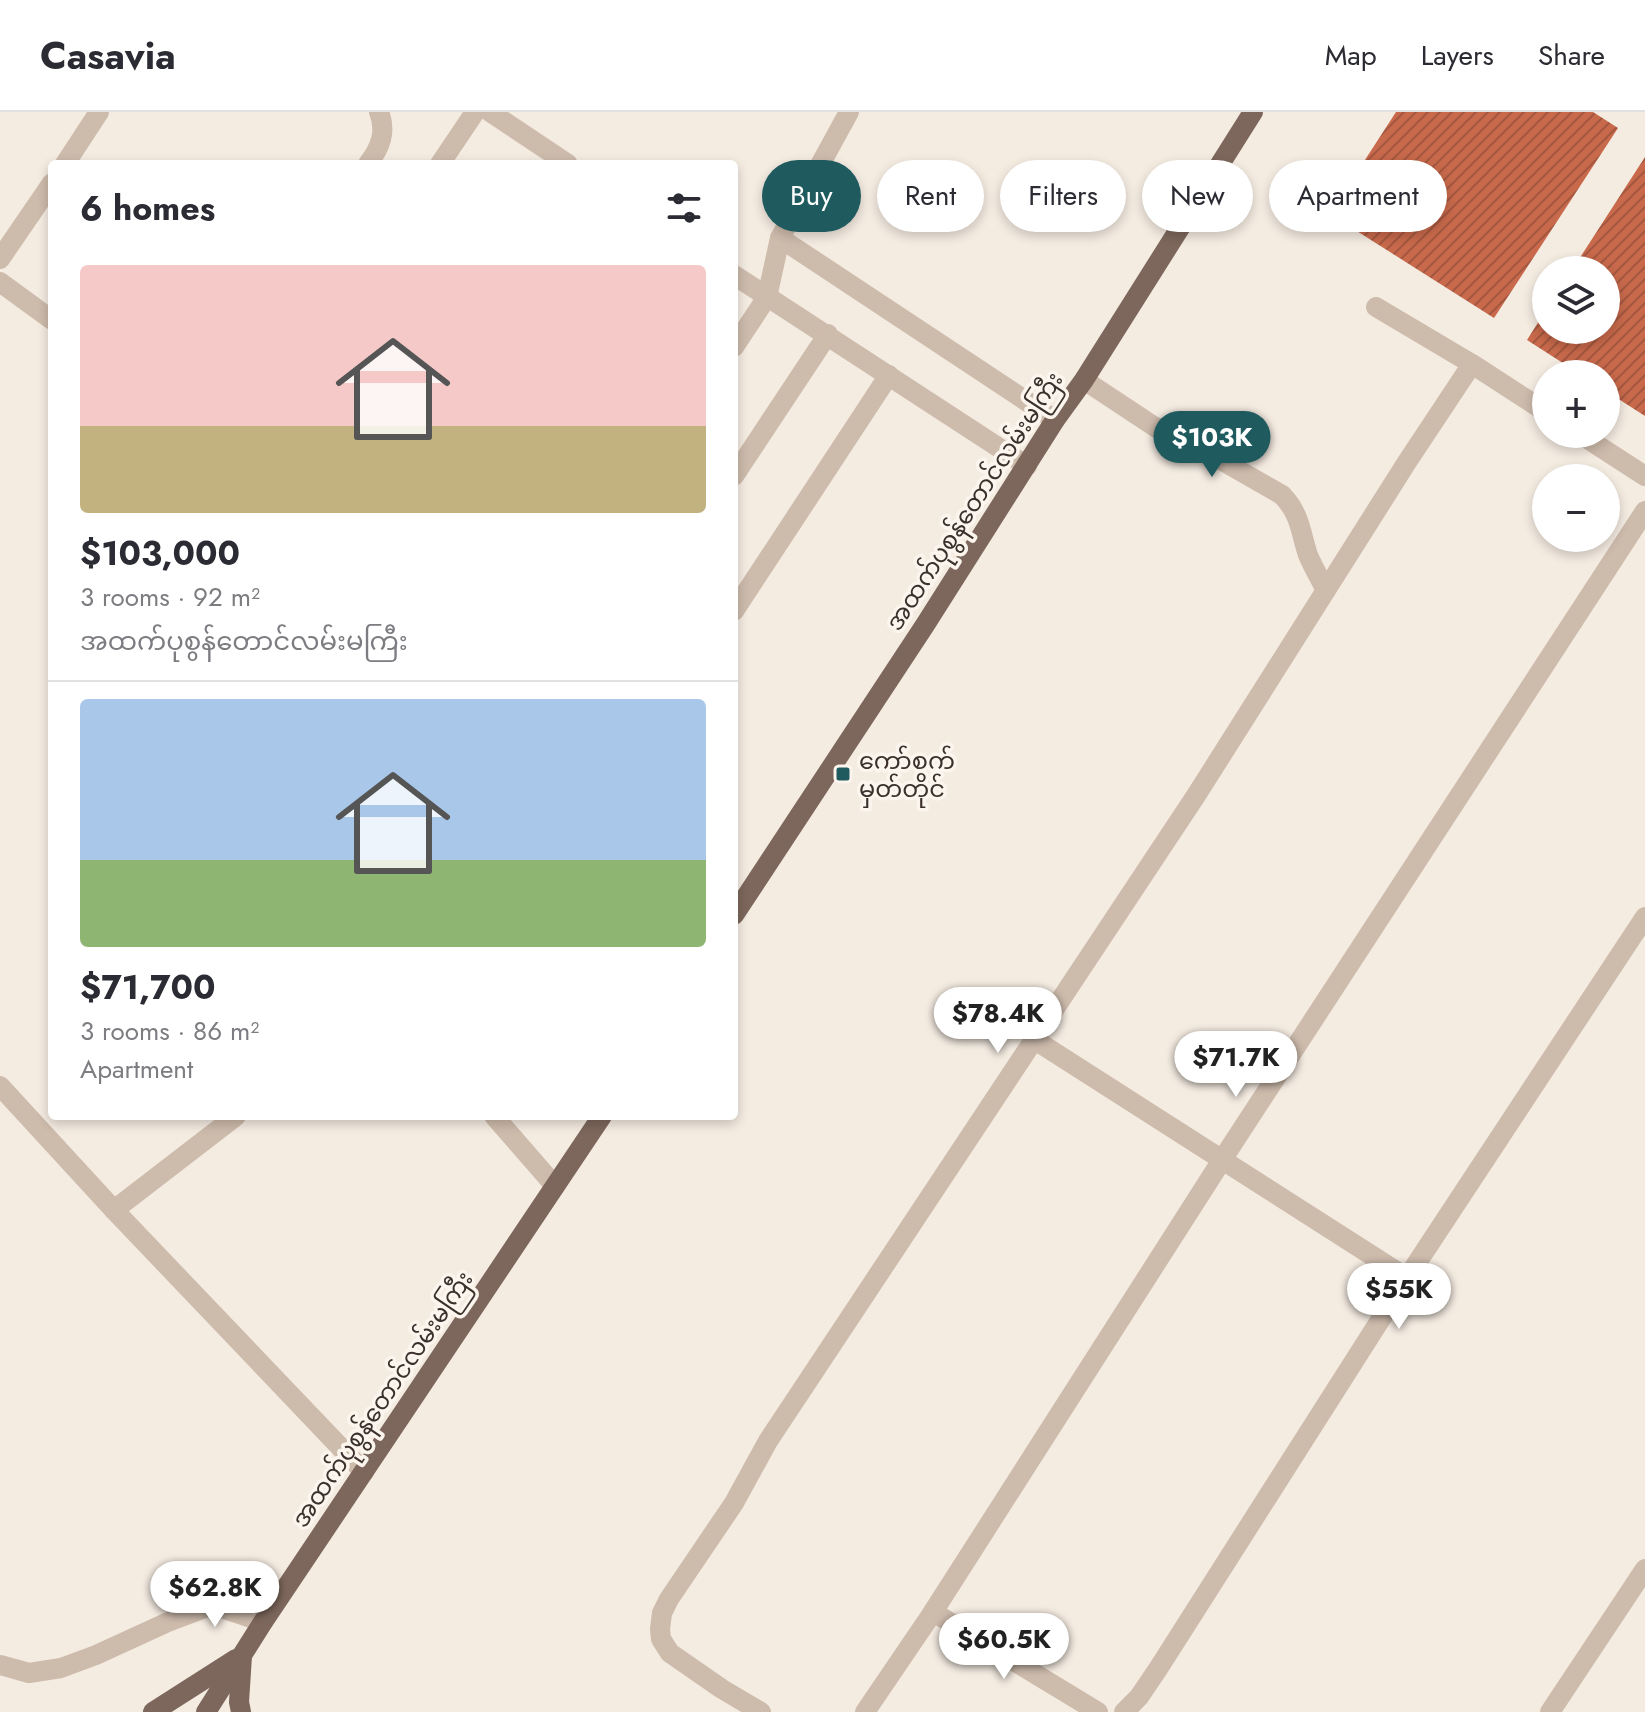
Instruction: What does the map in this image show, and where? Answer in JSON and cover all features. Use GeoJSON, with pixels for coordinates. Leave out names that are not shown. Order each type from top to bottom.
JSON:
{"type":"FeatureCollection","features":[{"type":"Feature","properties":{"kind":"main road","name":"အထက်ပုစွန်တောင်လမ်းမကြီး"},"geometry":{"type":"LineString","coordinates":[[738,909],[917,639],[1253,112]]}},
{"type":"Feature","properties":{"kind":"main road","name":"အထက်ပုစွန်တောင်လမ်းမကြီး"},"geometry":{"type":"LineString","coordinates":[[206,1712],[599,1120]]}},
{"type":"Feature","properties":{"kind":"main road"},"geometry":{"type":"LineString","coordinates":[[153,1712],[242,1655]]}},
{"type":"Feature","properties":{"kind":"main road"},"geometry":{"type":"LineString","coordinates":[[241,1712],[242,1655]]}},
{"type":"Feature","properties":{"kind":"street"},"geometry":{"type":"LineString","coordinates":[[68,160],[99,112]]}},
{"type":"Feature","properties":{"kind":"street"},"geometry":{"type":"LineString","coordinates":[[370,160],[381,142],[383,131],[379,112]]}},
{"type":"Feature","properties":{"kind":"street"},"geometry":{"type":"LineString","coordinates":[[443,160],[475,112]]}},
{"type":"Feature","properties":{"kind":"street"},"geometry":{"type":"LineString","coordinates":[[490,112],[520,122],[563,160]]}},
{"type":"Feature","properties":{"kind":"street"},"geometry":{"type":"LineString","coordinates":[[738,341],[767,297],[780,238],[849,112]]}},
{"type":"Feature","properties":{"kind":"street"},"geometry":{"type":"LineString","coordinates":[[0,259],[48,189]]}},
{"type":"Feature","properties":{"kind":"street"},"geometry":{"type":"LineString","coordinates":[[780,238],[1055,420]]}},
{"type":"Feature","properties":{"kind":"street"},"geometry":{"type":"LineString","coordinates":[[738,278],[1027,466]]}},
{"type":"Feature","properties":{"kind":"street"},"geometry":{"type":"LineString","coordinates":[[0,282],[48,317]]}},
{"type":"Feature","properties":{"kind":"street"},"geometry":{"type":"LineString","coordinates":[[1376,307],[1532,403]]}},
{"type":"Feature","properties":{"kind":"street"},"geometry":{"type":"LineString","coordinates":[[738,470],[828,334]]}},
{"type":"Feature","properties":{"kind":"street"},"geometry":{"type":"LineString","coordinates":[[761,1712],[670,1653],[661,1639],[660,1629],[662,1613],[669,1599],[734,1503],[768,1441],[1197,794],[1472,364]]}},
{"type":"Feature","properties":{"kind":"street"},"geometry":{"type":"LineString","coordinates":[[738,605],[889,375]]}},
{"type":"Feature","properties":{"kind":"street"},"geometry":{"type":"LineString","coordinates":[[1084,380],[1155,427],[1205,450],[1282,495],[1295,511],[1309,557],[1326,590]]}},
{"type":"Feature","properties":{"kind":"street"},"geometry":{"type":"LineString","coordinates":[[1602,448],[1645,476]]}},
{"type":"Feature","properties":{"kind":"street"},"geometry":{"type":"LineString","coordinates":[[865,1712],[933,1612],[1222,1160],[1645,511]]}},
{"type":"Feature","properties":{"kind":"street"},"geometry":{"type":"LineString","coordinates":[[1124,1712],[1139,1697],[1158,1669],[1407,1278],[1645,917]]}},
{"type":"Feature","properties":{"kind":"street"},"geometry":{"type":"LineString","coordinates":[[1035,1040],[1407,1278]]}},
{"type":"Feature","properties":{"kind":"street"},"geometry":{"type":"LineString","coordinates":[[0,1086],[364,1472]]}},
{"type":"Feature","properties":{"kind":"street"},"geometry":{"type":"LineString","coordinates":[[114,1210],[231,1120]]}},
{"type":"Feature","properties":{"kind":"street"},"geometry":{"type":"LineString","coordinates":[[497,1120],[555,1186]]}},
{"type":"Feature","properties":{"kind":"street"},"geometry":{"type":"LineString","coordinates":[[1550,1712],[1645,1569]]}},
{"type":"Feature","properties":{"kind":"street"},"geometry":{"type":"LineString","coordinates":[[0,1665],[29,1673],[61,1668],[213,1605],[263,1622]]}},
{"type":"Feature","properties":{"kind":"street"},"geometry":{"type":"LineString","coordinates":[[933,1612],[1098,1712]]}},
{"type":"Feature","properties":{"kind":"building"},"geometry":{"type":"Polygon","coordinates":[[[1396,112],[1593,112],[1618,128],[1494,318],[1358,232],[1447,232],[1447,160],[1365,160],[1396,112]]]}},
{"type":"Feature","properties":{"kind":"building"},"geometry":{"type":"Polygon","coordinates":[[[1645,157],[1645,416],[1620,400],[1620,360],[1558,360],[1533,344],[1620,344],[1620,256],[1581,256],[1645,157]]]}},
{"type":"Feature","properties":{"kind":"place","name":"ကော်စက် မှတ်တိုင်"},"geometry":{"type":"Point","coordinates":[843,774]}}]}
